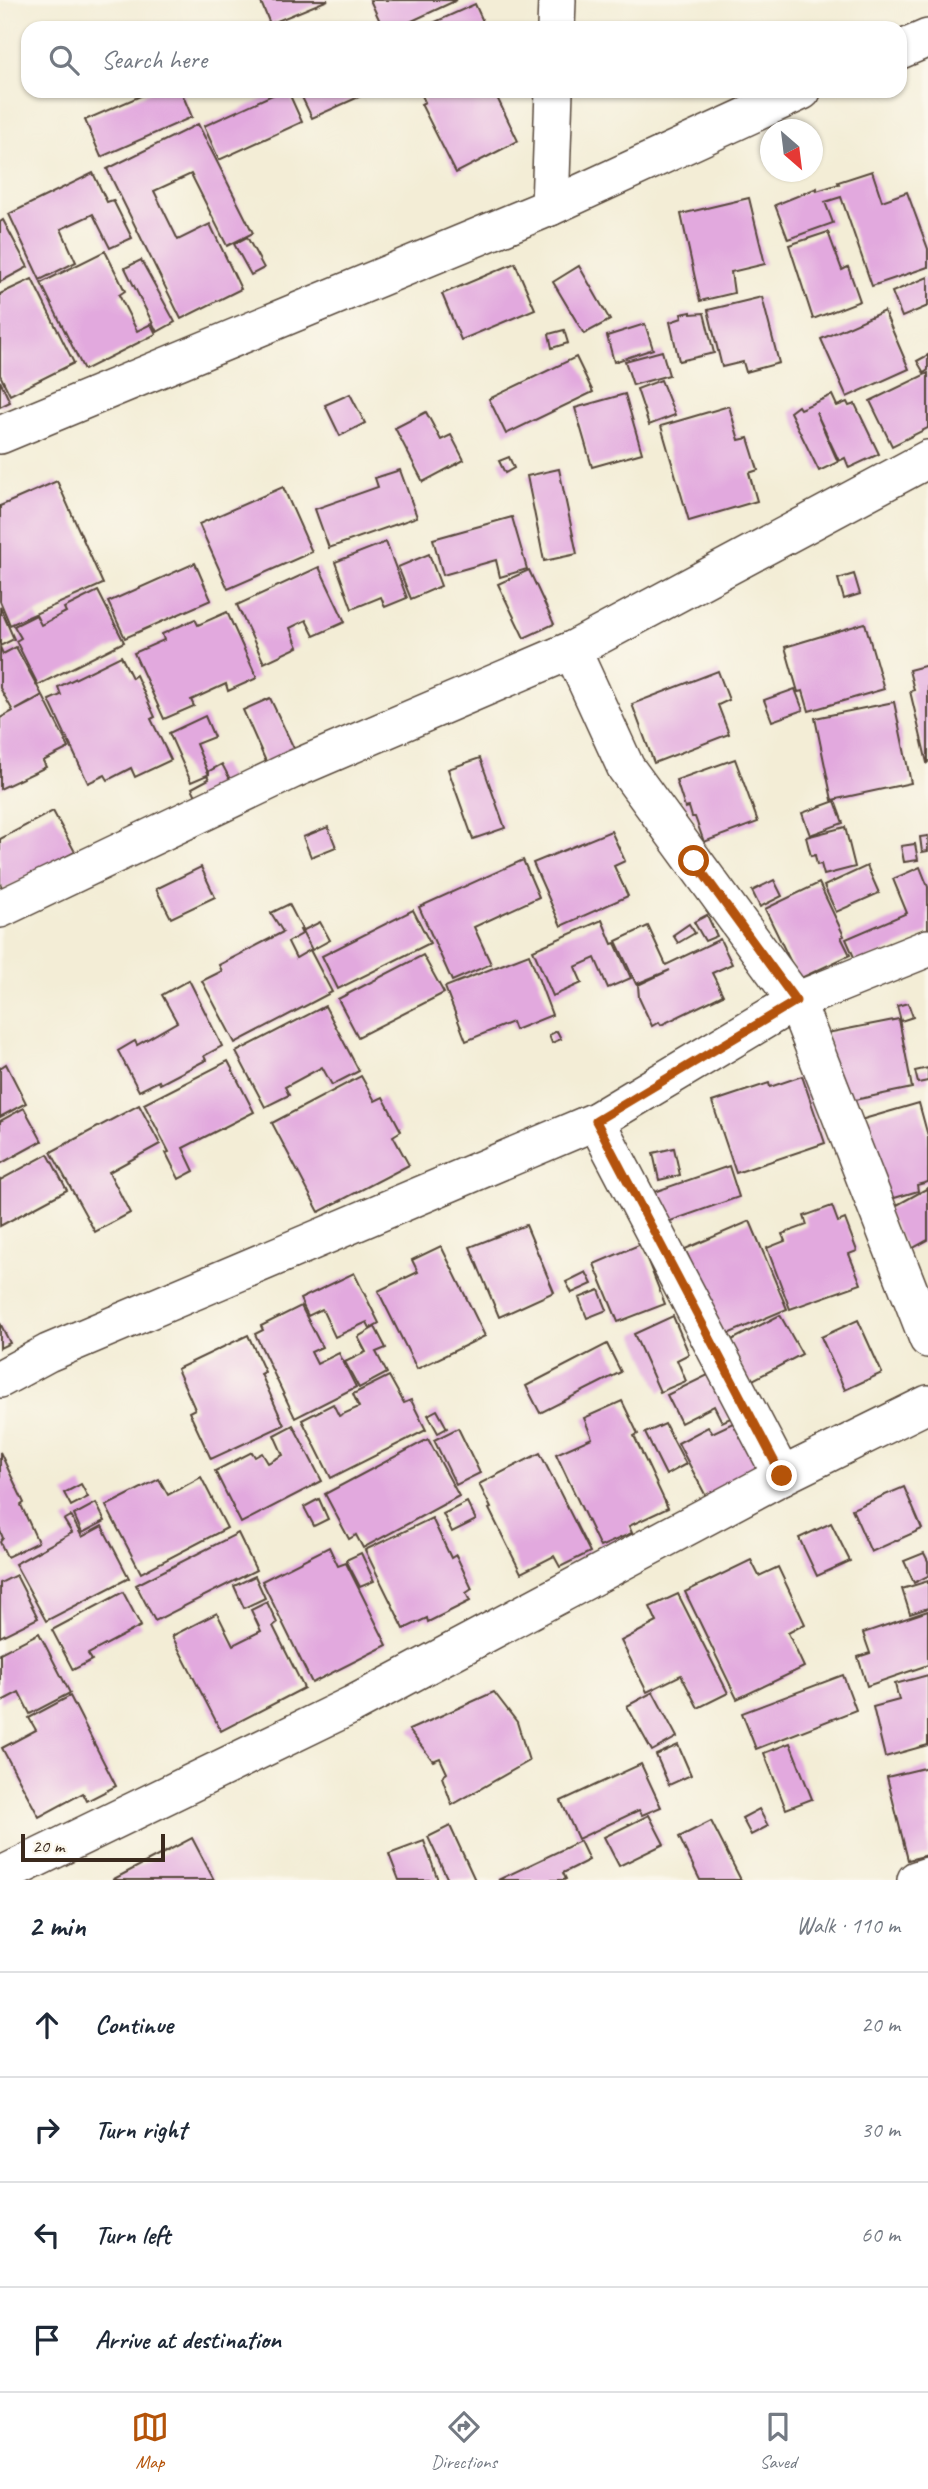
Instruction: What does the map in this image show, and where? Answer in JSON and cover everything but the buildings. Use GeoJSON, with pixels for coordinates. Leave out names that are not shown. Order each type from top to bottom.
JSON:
{"type":"FeatureCollection","features":[{"type":"Feature","properties":{"kind":"street"},"geometry":{"type":"LineString","coordinates":[[556,21],[557,0]]}},
{"type":"Feature","properties":{"kind":"street"},"geometry":{"type":"LineString","coordinates":[[907,47],[928,38]]}},
{"type":"Feature","properties":{"kind":"street"},"geometry":{"type":"LineString","coordinates":[[550,207],[554,98]]}},
{"type":"Feature","properties":{"kind":"street"},"geometry":{"type":"LineString","coordinates":[[0,435],[550,207],[787,98]]}},
{"type":"Feature","properties":{"kind":"street"},"geometry":{"type":"LineString","coordinates":[[0,908],[292,770],[572,650],[928,459]]}},
{"type":"Feature","properties":{"kind":"street"},"geometry":{"type":"LineString","coordinates":[[572,650],[626,768],[796,1001],[928,1339]]}},
{"type":"Feature","properties":{"kind":"street"},"geometry":{"type":"LineString","coordinates":[[0,1379],[48,1353],[596,1121],[796,1001],[928,948]]}},
{"type":"Feature","properties":{"kind":"street"},"geometry":{"type":"LineString","coordinates":[[596,1121],[782,1476]]}},
{"type":"Feature","properties":{"kind":"street"},"geometry":{"type":"LineString","coordinates":[[0,1876],[352,1705],[782,1476],[928,1404]]}},
{"type":"Feature","properties":{"kind":"street"},"geometry":{"type":"LineString","coordinates":[[916,1880],[928,1876]]}},
{"type":"Feature","properties":{"kind":"route"},"geometry":{"type":"LineString","coordinates":[[694,861],[796,1001],[596,1121],[782,1476]]}}]}
